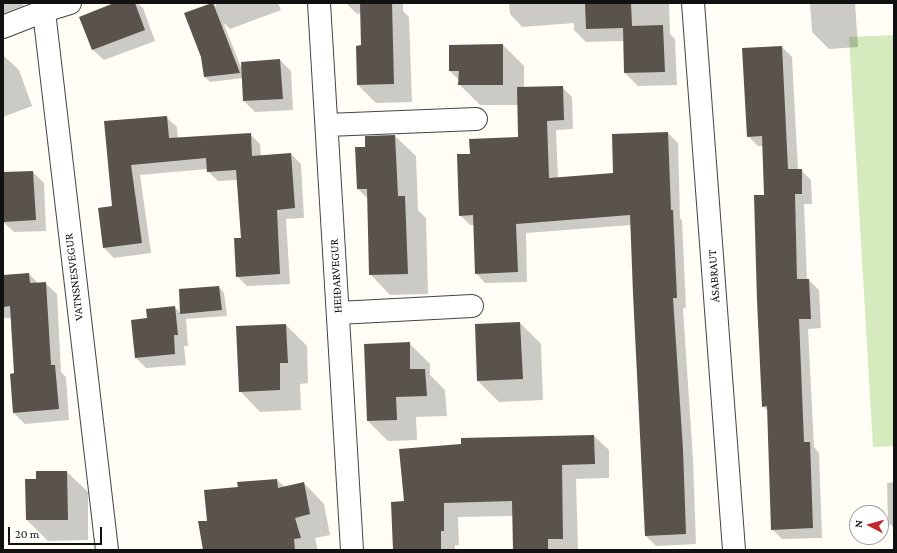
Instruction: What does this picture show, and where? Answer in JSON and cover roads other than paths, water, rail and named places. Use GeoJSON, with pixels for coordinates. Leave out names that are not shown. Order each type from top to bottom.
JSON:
{"type":"FeatureCollection","features":[{"type":"Feature","properties":{"kind":"street"},"geometry":{"type":"LineString","coordinates":[[3,27],[43,7],[70,3]]}},
{"type":"Feature","properties":{"kind":"street","name":"HEIÐARVEGUR"},"geometry":{"type":"LineString","coordinates":[[319,3],[352,550]]}},
{"type":"Feature","properties":{"kind":"street","name":"ÁSABRAUT"},"geometry":{"type":"LineString","coordinates":[[693,3],[734,550]]}},
{"type":"Feature","properties":{"kind":"street","name":"VATNSNESVEGUR"},"geometry":{"type":"LineString","coordinates":[[43,7],[107,550]]}},
{"type":"Feature","properties":{"kind":"street"},"geometry":{"type":"LineString","coordinates":[[327,125],[476,119]]}},
{"type":"Feature","properties":{"kind":"street"},"geometry":{"type":"LineString","coordinates":[[338,313],[472,306]]}}]}
